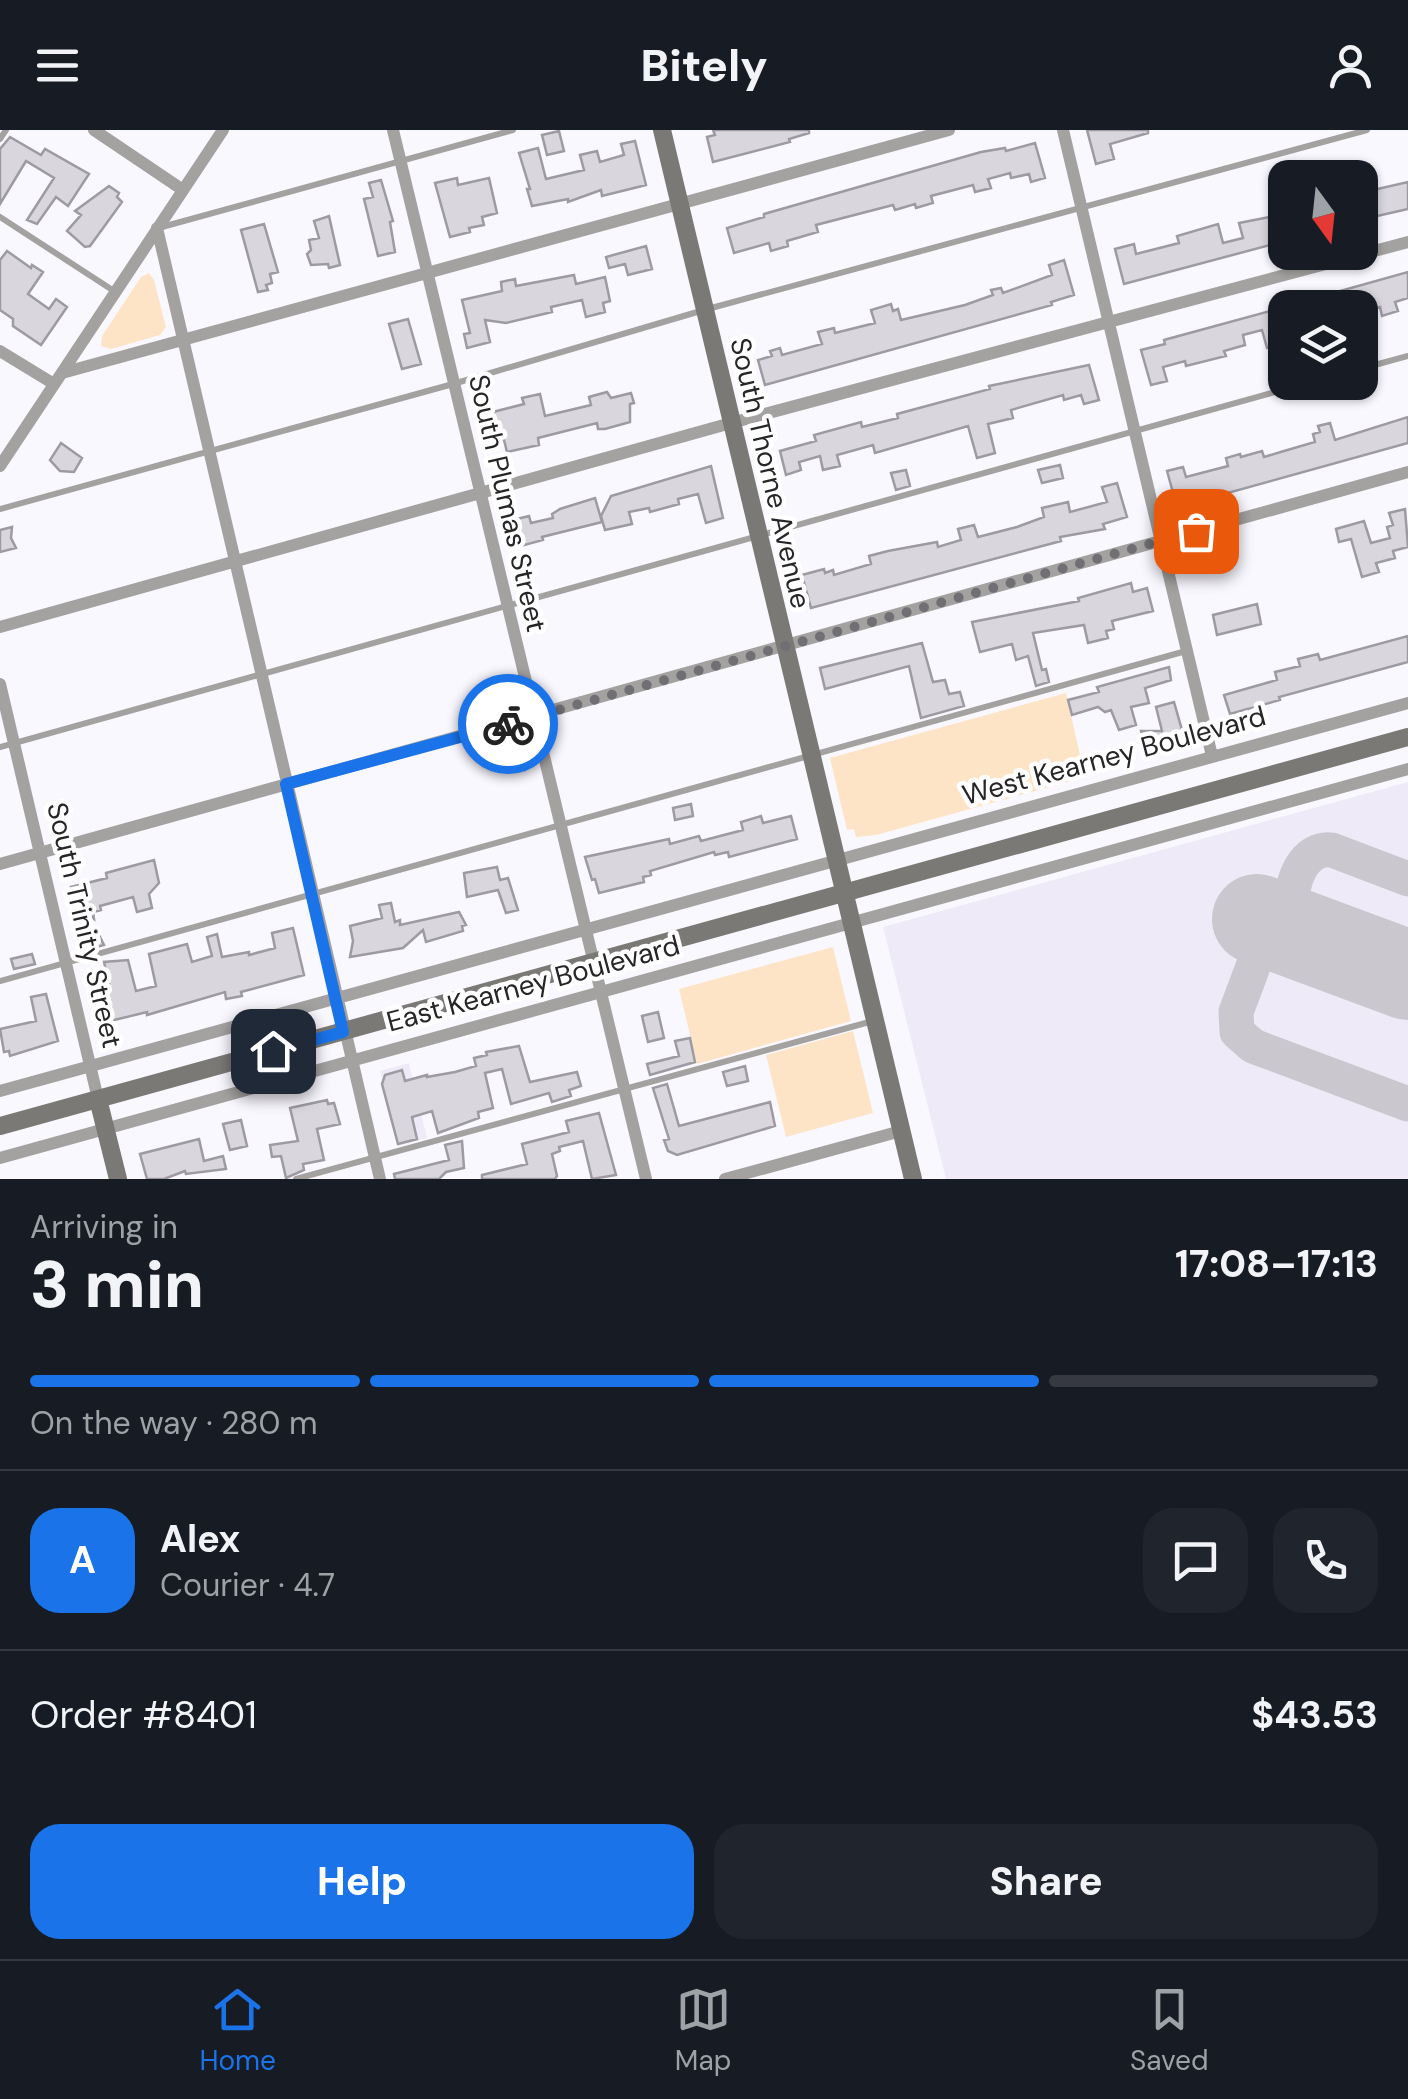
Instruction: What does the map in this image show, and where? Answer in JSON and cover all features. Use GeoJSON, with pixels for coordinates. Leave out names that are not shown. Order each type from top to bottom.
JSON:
{"type":"FeatureCollection","features":[{"type":"Feature","properties":{"kind":"main road","name":"South Thorne Avenue"},"geometry":{"type":"LineString","coordinates":[[662,130],[913,1179]]}},
{"type":"Feature","properties":{"kind":"main road"},"geometry":{"type":"LineString","coordinates":[[842,893],[1408,738]]}},
{"type":"Feature","properties":{"kind":"main road","name":"East Kearney Boulevard"},"geometry":{"type":"LineString","coordinates":[[0,1126],[842,893]]}},
{"type":"Feature","properties":{"kind":"main road","name":"South Trinity Street"},"geometry":{"type":"LineString","coordinates":[[98,1099],[118,1179]]}},
{"type":"Feature","properties":{"kind":"street"},"geometry":{"type":"LineString","coordinates":[[94,130],[183,190]]}},
{"type":"Feature","properties":{"kind":"street"},"geometry":{"type":"LineString","coordinates":[[0,466],[223,130]]}},
{"type":"Feature","properties":{"kind":"street","name":"South Plumas Street"},"geometry":{"type":"LineString","coordinates":[[393,130],[646,1179]]}},
{"type":"Feature","properties":{"kind":"street"},"geometry":{"type":"LineString","coordinates":[[0,350],[58,378],[183,340],[949,130]]}},
{"type":"Feature","properties":{"kind":"street"},"geometry":{"type":"LineString","coordinates":[[1063,130],[1212,756]]}},
{"type":"Feature","properties":{"kind":"street"},"geometry":{"type":"LineString","coordinates":[[158,228],[380,1179]]}},
{"type":"Feature","properties":{"kind":"street"},"geometry":{"type":"LineString","coordinates":[[0,627],[1408,242]]}},
{"type":"Feature","properties":{"kind":"street"},"geometry":{"type":"LineString","coordinates":[[0,864],[1408,472]]}},
{"type":"Feature","properties":{"kind":"street","name":"South Trinity Street"},"geometry":{"type":"LineString","coordinates":[[0,684],[7,745],[40,853],[98,1099]]}},
{"type":"Feature","properties":{"kind":"street","name":"West Kearney Boulevard"},"geometry":{"type":"LineString","coordinates":[[835,860],[1408,704]]}},
{"type":"Feature","properties":{"kind":"street"},"geometry":{"type":"LineString","coordinates":[[850,924],[1408,768]]}},
{"type":"Feature","properties":{"kind":"street","name":"East Kearney Boulevard"},"geometry":{"type":"LineString","coordinates":[[0,1091],[835,860]]}},
{"type":"Feature","properties":{"kind":"street","name":"East Kearney Boulevard"},"geometry":{"type":"LineString","coordinates":[[0,1158],[850,924]]}},
{"type":"Feature","properties":{"kind":"street"},"geometry":{"type":"LineString","coordinates":[[725,1179],[901,1131]]}},
{"type":"Feature","properties":{"kind":"lane"},"geometry":{"type":"LineString","coordinates":[[0,140],[6,130]]}},
{"type":"Feature","properties":{"kind":"lane"},"geometry":{"type":"LineString","coordinates":[[158,228],[513,130]]}},
{"type":"Feature","properties":{"kind":"lane"},"geometry":{"type":"LineString","coordinates":[[0,509],[454,384],[704,310],[1367,130]]}},
{"type":"Feature","properties":{"kind":"lane"},"geometry":{"type":"LineString","coordinates":[[0,217],[115,292]]}},
{"type":"Feature","properties":{"kind":"lane"},"geometry":{"type":"LineString","coordinates":[[1378,364],[1408,356]]}},
{"type":"Feature","properties":{"kind":"lane"},"geometry":{"type":"LineString","coordinates":[[7,745],[1268,394]]}},
{"type":"Feature","properties":{"kind":"lane"},"geometry":{"type":"LineString","coordinates":[[0,981],[1187,651]]}},
{"type":"Feature","properties":{"kind":"lane"},"geometry":{"type":"LineString","coordinates":[[296,1179],[874,1021]]}},
{"type":"Feature","properties":{"kind":"shaded area"},"geometry":{"type":"Polygon","coordinates":[[[149,273],[166,327],[160,335],[111,349],[101,346],[102,336],[141,277],[149,273]]]}},
{"type":"Feature","properties":{"kind":"shaded area"},"geometry":{"type":"Polygon","coordinates":[[[1066,693],[1084,773],[1078,779],[876,835],[856,837],[854,829],[847,830],[830,758],[1066,693]]]}},
{"type":"Feature","properties":{"kind":"shaded area"},"geometry":{"type":"Polygon","coordinates":[[[1408,782],[1408,1179],[946,1179],[883,927],[1408,782]]]}},
{"type":"Feature","properties":{"kind":"shaded area"},"geometry":{"type":"Polygon","coordinates":[[[833,947],[851,1021],[697,1064],[679,989],[833,947]]]}},
{"type":"Feature","properties":{"kind":"shaded area"},"geometry":{"type":"Polygon","coordinates":[[[853,1031],[873,1113],[786,1137],[766,1055],[853,1031]]]}},
{"type":"Feature","properties":{"kind":"shaded area"},"geometry":{"type":"Polygon","coordinates":[[[409,1063],[427,1138],[398,1146],[380,1071],[409,1063]]]}},
{"type":"Feature","properties":{"kind":"building"},"geometry":{"type":"Polygon","coordinates":[[[713,130],[809,133],[789,139],[790,142],[713,162],[707,137],[715,135],[713,130]]]}},
{"type":"Feature","properties":{"kind":"building"},"geometry":{"type":"Polygon","coordinates":[[[1087,130],[1148,133],[1110,144],[1114,159],[1096,164],[1087,130]]]}},
{"type":"Feature","properties":{"kind":"building"},"geometry":{"type":"Polygon","coordinates":[[[559,131],[564,151],[547,155],[542,135],[559,131]]]}},
{"type":"Feature","properties":{"kind":"building"},"geometry":{"type":"Polygon","coordinates":[[[10,137],[41,155],[45,149],[89,174],[68,206],[56,197],[37,224],[27,220],[54,178],[26,161],[0,204],[0,149],[10,137]]]}},
{"type":"Feature","properties":{"kind":"building"},"geometry":{"type":"Polygon","coordinates":[[[635,141],[646,185],[602,196],[601,190],[568,202],[532,206],[519,153],[538,148],[546,179],[584,170],[580,155],[597,151],[600,162],[624,155],[621,144],[635,141]]]}},
{"type":"Feature","properties":{"kind":"building"},"geometry":{"type":"Polygon","coordinates":[[[1035,143],[1045,178],[1031,182],[1029,174],[1011,178],[1010,173],[988,179],[991,188],[975,192],[973,185],[931,196],[933,203],[916,208],[915,204],[895,210],[893,205],[816,225],[818,232],[787,241],[788,246],[771,251],[769,243],[734,253],[727,228],[764,214],[981,152],[1005,148],[1006,151],[1035,143]]]}},
{"type":"Feature","properties":{"kind":"building"},"geometry":{"type":"Polygon","coordinates":[[[457,178],[458,185],[489,178],[497,213],[482,217],[484,225],[450,237],[435,183],[457,178]]]}},
{"type":"Feature","properties":{"kind":"building"},"geometry":{"type":"Polygon","coordinates":[[[381,180],[393,221],[390,222],[395,252],[378,256],[364,199],[373,197],[369,183],[381,180]]]}},
{"type":"Feature","properties":{"kind":"building"},"geometry":{"type":"Polygon","coordinates":[[[1408,182],[1408,209],[1378,216],[1378,189],[1408,182]]]}},
{"type":"Feature","properties":{"kind":"building"},"geometry":{"type":"Polygon","coordinates":[[[109,186],[119,193],[117,197],[122,202],[90,246],[85,247],[67,231],[81,215],[75,211],[109,186]]]}},
{"type":"Feature","properties":{"kind":"building"},"geometry":{"type":"Polygon","coordinates":[[[329,216],[340,265],[311,265],[307,254],[311,250],[309,240],[319,238],[314,221],[329,216]]]}},
{"type":"Feature","properties":{"kind":"building"},"geometry":{"type":"Polygon","coordinates":[[[1268,217],[1268,246],[1124,284],[1115,249],[1134,244],[1136,254],[1179,243],[1177,236],[1218,224],[1223,243],[1243,238],[1239,223],[1268,217]]]}},
{"type":"Feature","properties":{"kind":"building"},"geometry":{"type":"Polygon","coordinates":[[[264,224],[278,272],[270,274],[272,283],[266,285],[268,290],[258,292],[241,230],[264,224]]]}},
{"type":"Feature","properties":{"kind":"building"},"geometry":{"type":"Polygon","coordinates":[[[646,246],[652,269],[628,275],[625,264],[609,268],[606,257],[646,246]]]}},
{"type":"Feature","properties":{"kind":"building"},"geometry":{"type":"Polygon","coordinates":[[[7,251],[43,272],[28,294],[49,309],[56,299],[67,307],[41,345],[13,326],[13,319],[0,310],[0,260],[7,251]]]}},
{"type":"Feature","properties":{"kind":"building"},"geometry":{"type":"Polygon","coordinates":[[[1064,260],[1074,295],[1051,302],[1052,305],[765,385],[758,360],[772,356],[770,351],[780,348],[782,355],[822,344],[818,332],[834,328],[835,333],[875,323],[871,310],[891,304],[893,311],[898,309],[901,320],[965,305],[993,295],[991,290],[1001,288],[1003,293],[1052,275],[1049,265],[1064,260]]]}},
{"type":"Feature","properties":{"kind":"building"},"geometry":{"type":"Polygon","coordinates":[[[1408,272],[1408,298],[1395,302],[1398,311],[1382,316],[1378,290],[1344,290],[1408,272]]]}},
{"type":"Feature","properties":{"kind":"building"},"geometry":{"type":"Polygon","coordinates":[[[574,275],[576,284],[605,277],[610,301],[603,303],[605,312],[586,317],[582,300],[506,323],[485,320],[490,342],[467,348],[464,334],[470,333],[462,300],[502,291],[501,282],[515,279],[516,286],[574,275]]]}},
{"type":"Feature","properties":{"kind":"building"},"geometry":{"type":"Polygon","coordinates":[[[1268,312],[1268,348],[1262,330],[1243,335],[1245,345],[1224,351],[1226,356],[1163,367],[1167,381],[1151,385],[1141,350],[1165,344],[1164,340],[1268,312]]]}},
{"type":"Feature","properties":{"kind":"building"},"geometry":{"type":"Polygon","coordinates":[[[408,319],[421,364],[402,369],[389,324],[408,319]]]}},
{"type":"Feature","properties":{"kind":"building"},"geometry":{"type":"Polygon","coordinates":[[[1089,365],[1099,400],[1084,404],[1081,395],[1064,400],[1063,395],[1011,410],[1013,418],[988,424],[995,453],[977,458],[968,426],[875,453],[873,445],[837,455],[840,466],[823,470],[820,456],[799,462],[801,470],[786,475],[780,451],[816,441],[814,435],[861,422],[862,427],[898,418],[897,414],[990,389],[989,386],[1089,365]]]}},
{"type":"Feature","properties":{"kind":"building"},"geometry":{"type":"Polygon","coordinates":[[[607,392],[611,398],[631,393],[634,403],[630,404],[630,422],[605,429],[598,429],[597,423],[538,438],[539,445],[507,452],[504,440],[492,443],[485,414],[524,404],[522,398],[540,394],[545,416],[591,405],[589,397],[607,392]]]}},
{"type":"Feature","properties":{"kind":"building"},"geometry":{"type":"Polygon","coordinates":[[[1408,417],[1408,443],[1177,507],[1167,471],[1183,467],[1186,477],[1228,466],[1226,458],[1240,454],[1241,457],[1262,451],[1264,457],[1315,442],[1313,434],[1320,432],[1318,426],[1330,423],[1335,440],[1408,417]]]}},
{"type":"Feature","properties":{"kind":"building"},"geometry":{"type":"Polygon","coordinates":[[[61,443],[82,458],[74,472],[60,471],[50,460],[61,443]]]}},
{"type":"Feature","properties":{"kind":"building"},"geometry":{"type":"Polygon","coordinates":[[[1060,465],[1063,478],[1042,483],[1038,470],[1060,465]]]}},
{"type":"Feature","properties":{"kind":"building"},"geometry":{"type":"Polygon","coordinates":[[[711,466],[723,518],[706,523],[698,494],[650,512],[649,508],[629,512],[632,524],[605,530],[601,516],[611,496],[711,466]]]}},
{"type":"Feature","properties":{"kind":"building"},"geometry":{"type":"Polygon","coordinates":[[[906,470],[910,486],[896,490],[891,473],[906,470]]]}},
{"type":"Feature","properties":{"kind":"building"},"geometry":{"type":"Polygon","coordinates":[[[1117,483],[1127,517],[1103,524],[1105,529],[1060,537],[1061,541],[811,608],[802,575],[824,569],[825,573],[833,570],[834,575],[871,564],[869,556],[937,542],[938,547],[961,540],[958,529],[974,525],[978,537],[1017,527],[1044,517],[1042,508],[1068,502],[1070,512],[1107,502],[1102,487],[1117,483]]]}},
{"type":"Feature","properties":{"kind":"building"},"geometry":{"type":"Polygon","coordinates":[[[595,498],[602,522],[517,547],[512,528],[519,526],[517,519],[529,516],[531,523],[553,518],[552,514],[560,509],[595,498]]]}},
{"type":"Feature","properties":{"kind":"building"},"geometry":{"type":"Polygon","coordinates":[[[1405,509],[1408,547],[1393,551],[1395,558],[1376,563],[1379,572],[1362,577],[1351,539],[1339,542],[1336,529],[1364,521],[1371,543],[1390,538],[1387,527],[1393,525],[1389,513],[1405,509]]]}},
{"type":"Feature","properties":{"kind":"building"},"geometry":{"type":"Polygon","coordinates":[[[12,527],[11,538],[16,548],[0,552],[0,530],[12,527]]]}},
{"type":"Feature","properties":{"kind":"building"},"geometry":{"type":"Polygon","coordinates":[[[1131,583],[1133,592],[1147,588],[1153,611],[1112,621],[1114,629],[1106,631],[1108,638],[1088,643],[1084,625],[1033,633],[1049,682],[1036,686],[1028,656],[1016,660],[1012,644],[980,652],[972,622],[1079,601],[1078,598],[1131,583]]]}},
{"type":"Feature","properties":{"kind":"building"},"geometry":{"type":"Polygon","coordinates":[[[1257,604],[1261,624],[1217,635],[1213,615],[1257,604]]]}},
{"type":"Feature","properties":{"kind":"building"},"geometry":{"type":"Polygon","coordinates":[[[1408,636],[1408,662],[1230,714],[1224,695],[1277,680],[1275,672],[1300,666],[1298,659],[1318,654],[1320,660],[1408,636]]]}},
{"type":"Feature","properties":{"kind":"building"},"geometry":{"type":"Polygon","coordinates":[[[922,643],[933,682],[945,680],[949,694],[960,692],[964,706],[921,718],[909,666],[825,689],[820,668],[922,643]]]}},
{"type":"Feature","properties":{"kind":"building"},"geometry":{"type":"Polygon","coordinates":[[[1169,667],[1171,680],[1145,688],[1149,703],[1131,707],[1136,725],[1119,730],[1111,710],[1105,712],[1098,707],[1072,715],[1068,700],[1099,692],[1097,687],[1169,667]]]}},
{"type":"Feature","properties":{"kind":"building"},"geometry":{"type":"Polygon","coordinates":[[[1174,702],[1184,737],[1146,750],[1141,731],[1162,731],[1156,707],[1174,702]]]}},
{"type":"Feature","properties":{"kind":"building"},"geometry":{"type":"Polygon","coordinates":[[[691,804],[693,816],[675,820],[673,808],[691,804]]]}},
{"type":"Feature","properties":{"kind":"building"},"geometry":{"type":"Polygon","coordinates":[[[761,816],[763,823],[791,816],[797,839],[729,857],[728,852],[714,852],[650,871],[651,875],[643,877],[644,882],[599,893],[585,857],[669,839],[670,844],[699,836],[701,841],[743,830],[741,822],[761,816]]]}},
{"type":"Feature","properties":{"kind":"building"},"geometry":{"type":"Polygon","coordinates":[[[154,860],[159,883],[149,894],[152,908],[137,912],[133,897],[100,906],[101,910],[93,912],[94,919],[76,906],[71,887],[154,860]]]}},
{"type":"Feature","properties":{"kind":"building"},"geometry":{"type":"Polygon","coordinates":[[[497,867],[500,880],[508,878],[518,910],[506,913],[498,890],[467,897],[464,873],[497,867]]]}},
{"type":"Feature","properties":{"kind":"building"},"geometry":{"type":"Polygon","coordinates":[[[391,903],[395,922],[400,920],[400,925],[459,912],[466,925],[462,926],[463,931],[426,942],[423,930],[403,948],[350,957],[350,926],[382,918],[379,905],[391,903]]]}},
{"type":"Feature","properties":{"kind":"building"},"geometry":{"type":"Polygon","coordinates":[[[293,928],[304,975],[241,992],[242,996],[226,999],[225,992],[147,1015],[102,1023],[94,992],[110,988],[104,962],[128,960],[136,991],[156,986],[149,954],[187,944],[192,962],[212,956],[207,937],[217,934],[222,957],[249,955],[275,948],[272,933],[293,928]]]}},
{"type":"Feature","properties":{"kind":"building"},"geometry":{"type":"Polygon","coordinates":[[[96,929],[104,945],[86,950],[82,932],[96,929]]]}},
{"type":"Feature","properties":{"kind":"building"},"geometry":{"type":"Polygon","coordinates":[[[32,954],[35,964],[14,969],[11,959],[32,954]]]}},
{"type":"Feature","properties":{"kind":"building"},"geometry":{"type":"Polygon","coordinates":[[[46,994],[58,1041],[10,1056],[9,1051],[4,1052],[0,1029],[36,1021],[31,997],[46,994]]]}},
{"type":"Feature","properties":{"kind":"building"},"geometry":{"type":"Polygon","coordinates":[[[658,1012],[664,1038],[648,1042],[642,1016],[658,1012]]]}},
{"type":"Feature","properties":{"kind":"building"},"geometry":{"type":"Polygon","coordinates":[[[690,1038],[695,1062],[650,1075],[647,1064],[679,1056],[675,1041],[690,1038]]]}},
{"type":"Feature","properties":{"kind":"building"},"geometry":{"type":"Polygon","coordinates":[[[519,1046],[530,1082],[577,1072],[581,1086],[569,1090],[571,1096],[552,1102],[549,1093],[511,1104],[502,1069],[485,1073],[493,1108],[478,1112],[479,1118],[438,1133],[432,1111],[412,1117],[417,1139],[398,1144],[382,1084],[385,1075],[402,1070],[405,1081],[455,1072],[476,1066],[474,1058],[487,1055],[486,1052],[519,1046]]]}},
{"type":"Feature","properties":{"kind":"building"},"geometry":{"type":"Polygon","coordinates":[[[745,1066],[748,1081],[727,1086],[723,1072],[745,1066]]]}},
{"type":"Feature","properties":{"kind":"building"},"geometry":{"type":"Polygon","coordinates":[[[667,1084],[679,1126],[770,1102],[775,1126],[677,1155],[668,1151],[664,1140],[669,1139],[653,1088],[667,1084]]]}},
{"type":"Feature","properties":{"kind":"building"},"geometry":{"type":"Polygon","coordinates":[[[327,1100],[328,1104],[334,1103],[340,1124],[317,1129],[324,1160],[303,1164],[304,1170],[286,1178],[281,1156],[272,1157],[270,1145],[298,1141],[290,1108],[327,1100]]]}},
{"type":"Feature","properties":{"kind":"building"},"geometry":{"type":"Polygon","coordinates":[[[599,1113],[616,1175],[592,1179],[583,1141],[559,1147],[560,1151],[552,1154],[555,1179],[482,1179],[482,1175],[527,1164],[522,1144],[569,1132],[566,1121],[599,1113]]]}},
{"type":"Feature","properties":{"kind":"building"},"geometry":{"type":"Polygon","coordinates":[[[241,1120],[247,1146],[230,1150],[223,1124],[241,1120]]]}},
{"type":"Feature","properties":{"kind":"building"},"geometry":{"type":"Polygon","coordinates":[[[199,1139],[204,1161],[223,1156],[226,1169],[186,1174],[185,1171],[164,1179],[147,1179],[140,1154],[199,1139]]]}},
{"type":"Feature","properties":{"kind":"building"},"geometry":{"type":"Polygon","coordinates":[[[462,1141],[464,1168],[446,1172],[439,1179],[395,1179],[394,1174],[449,1160],[445,1145],[462,1141]]]}},
{"type":"Feature","properties":{"kind":"taxiway"},"geometry":{"type":"LineString","coordinates":[[1316,941],[1296,918],[1292,898],[1300,868],[1314,854],[1332,850],[1408,879]]}},
{"type":"Feature","properties":{"kind":"taxiway"},"geometry":{"type":"LineString","coordinates":[[1316,941],[1281,933],[1260,948],[1236,1012],[1237,1032],[1253,1046],[1408,1104]]}},
{"type":"Feature","properties":{"kind":"runway"},"geometry":{"type":"LineString","coordinates":[[1257,919],[1408,975]]}},
{"type":"Feature","properties":{"kind":"way so far"},"geometry":{"type":"LineString","coordinates":[[508,724],[1196,531]]}},
{"type":"Feature","properties":{"kind":"route"},"geometry":{"type":"LineString","coordinates":[[273,1051],[343,1032],[286,784],[508,724]]}}]}
